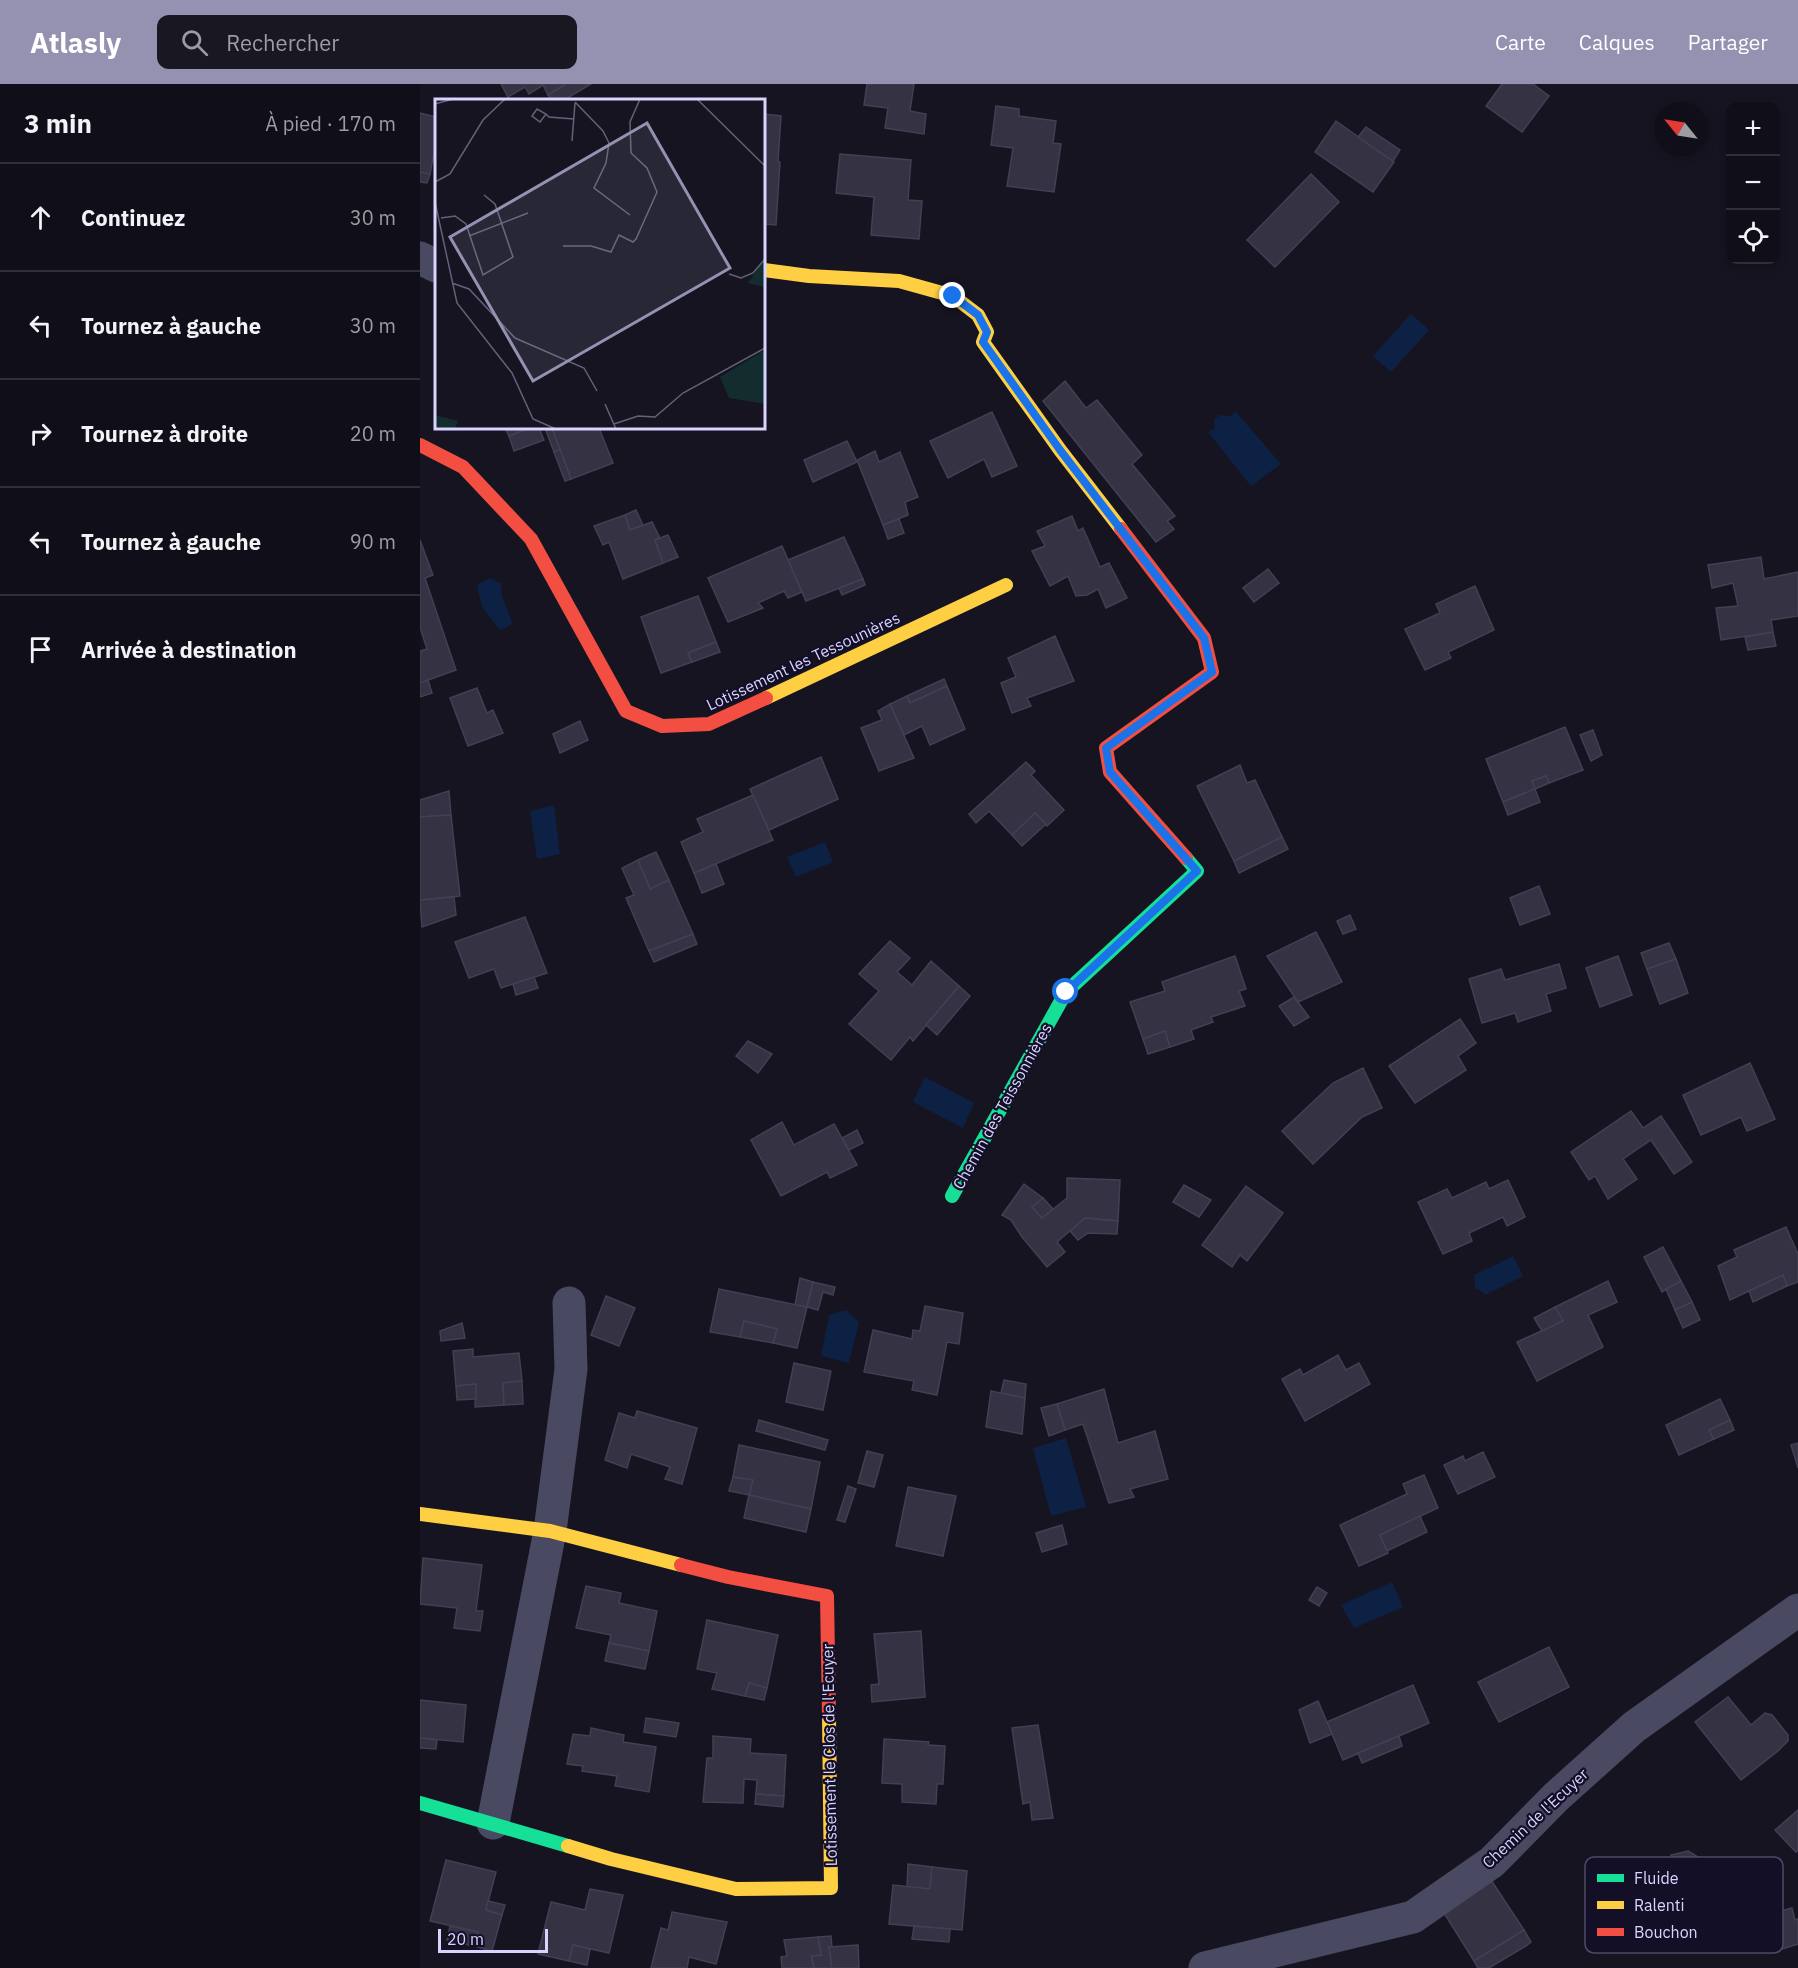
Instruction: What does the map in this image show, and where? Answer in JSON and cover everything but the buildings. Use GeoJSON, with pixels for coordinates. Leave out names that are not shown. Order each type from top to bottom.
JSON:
{"type":"FeatureCollection","features":[{"type":"Feature","properties":{"kind":"street"},"geometry":{"type":"LineString","coordinates":[[420,258],[435,266]]}},
{"type":"Feature","properties":{"kind":"street","name":"Chemin des Teissonnières"},"geometry":{"type":"LineString","coordinates":[[765,270],[809,276],[899,281],[953,296],[978,315],[987,332],[983,342],[1060,450],[1204,638],[1212,672],[1106,748],[1110,772],[1197,871],[1066,992],[952,1196]]}},
{"type":"Feature","properties":{"kind":"street","name":"Lotissement les Tessounières"},"geometry":{"type":"LineString","coordinates":[[420,445],[463,467],[531,540],[626,711],[662,726],[709,724],[1006,585]]}},
{"type":"Feature","properties":{"kind":"street"},"geometry":{"type":"LineString","coordinates":[[493,1823],[550,1531],[571,1369],[569,1303]]}},
{"type":"Feature","properties":{"kind":"street","name":"Lotissement le Clos de l'Ecuyer"},"geometry":{"type":"LineString","coordinates":[[420,1514],[550,1531],[728,1578],[827,1596],[831,1888],[736,1889],[611,1859],[420,1803]]}},
{"type":"Feature","properties":{"kind":"street","name":"Chemin de l'Ecuyer"},"geometry":{"type":"LineString","coordinates":[[1205,1968],[1413,1917],[1492,1862],[1556,1797],[1634,1727],[1798,1610]]}},
{"type":"Feature","properties":{"kind":"water"},"geometry":{"type":"Polygon","coordinates":[[[1411,314],[1429,330],[1391,372],[1373,356],[1411,314]]]}},
{"type":"Feature","properties":{"kind":"water"},"geometry":{"type":"Polygon","coordinates":[[[1236,412],[1281,464],[1251,486],[1208,432],[1215,428],[1214,420],[1219,415],[1231,416],[1236,412]]]}},
{"type":"Feature","properties":{"kind":"water"},"geometry":{"type":"Polygon","coordinates":[[[490,578],[502,584],[503,599],[512,624],[500,630],[482,607],[477,585],[490,578]]]}},
{"type":"Feature","properties":{"kind":"water"},"geometry":{"type":"Polygon","coordinates":[[[554,805],[560,854],[537,859],[530,811],[554,805]]]}},
{"type":"Feature","properties":{"kind":"water"},"geometry":{"type":"Polygon","coordinates":[[[825,842],[833,862],[796,877],[787,857],[825,842]]]}},
{"type":"Feature","properties":{"kind":"water"},"geometry":{"type":"Polygon","coordinates":[[[925,1077],[974,1103],[963,1128],[913,1102],[925,1077]]]}},
{"type":"Feature","properties":{"kind":"water"},"geometry":{"type":"Polygon","coordinates":[[[1513,1256],[1523,1276],[1485,1295],[1475,1288],[1474,1275],[1513,1256]]]}},
{"type":"Feature","properties":{"kind":"water"},"geometry":{"type":"Polygon","coordinates":[[[846,1310],[859,1322],[849,1363],[821,1356],[829,1315],[846,1310]]]}},
{"type":"Feature","properties":{"kind":"water"},"geometry":{"type":"Polygon","coordinates":[[[1066,1438],[1086,1507],[1051,1516],[1033,1448],[1066,1438]]]}},
{"type":"Feature","properties":{"kind":"water"},"geometry":{"type":"Polygon","coordinates":[[[1392,1582],[1403,1607],[1354,1628],[1341,1605],[1392,1582]]]}},
{"type":"Feature","properties":{"kind":"traffic: fast"},"geometry":{"type":"LineString","coordinates":[[952,1196],[1066,992],[1197,871],[1186,858]]}},
{"type":"Feature","properties":{"kind":"traffic: fast"},"geometry":{"type":"LineString","coordinates":[[420,1803],[568,1846]]}},
{"type":"Feature","properties":{"kind":"traffic: slow"},"geometry":{"type":"LineString","coordinates":[[765,270],[809,276],[899,281],[953,296],[978,315],[987,332],[983,342],[1060,450],[1121,529]]}},
{"type":"Feature","properties":{"kind":"traffic: slow"},"geometry":{"type":"LineString","coordinates":[[766,698],[1006,585]]}},
{"type":"Feature","properties":{"kind":"traffic: slow"},"geometry":{"type":"LineString","coordinates":[[420,1514],[550,1531],[681,1565]]}},
{"type":"Feature","properties":{"kind":"traffic: slow"},"geometry":{"type":"LineString","coordinates":[[568,1846],[611,1859],[736,1889],[831,1888],[829,1716]]}},
{"type":"Feature","properties":{"kind":"traffic: jam"},"geometry":{"type":"LineString","coordinates":[[420,445],[463,467],[531,539],[626,711],[662,726],[709,724],[766,698]]}},
{"type":"Feature","properties":{"kind":"traffic: jam"},"geometry":{"type":"LineString","coordinates":[[1121,529],[1204,638],[1212,672],[1106,748],[1110,772],[1186,858]]}},
{"type":"Feature","properties":{"kind":"traffic: jam"},"geometry":{"type":"LineString","coordinates":[[681,1565],[728,1577],[827,1596],[829,1716]]}},
{"type":"Feature","properties":{"kind":"route"},"geometry":{"type":"LineString","coordinates":[[953,296],[978,315],[987,332],[983,342],[1060,450],[1204,638],[1212,672],[1106,748],[1110,772],[1197,871],[1066,992]]}}]}
